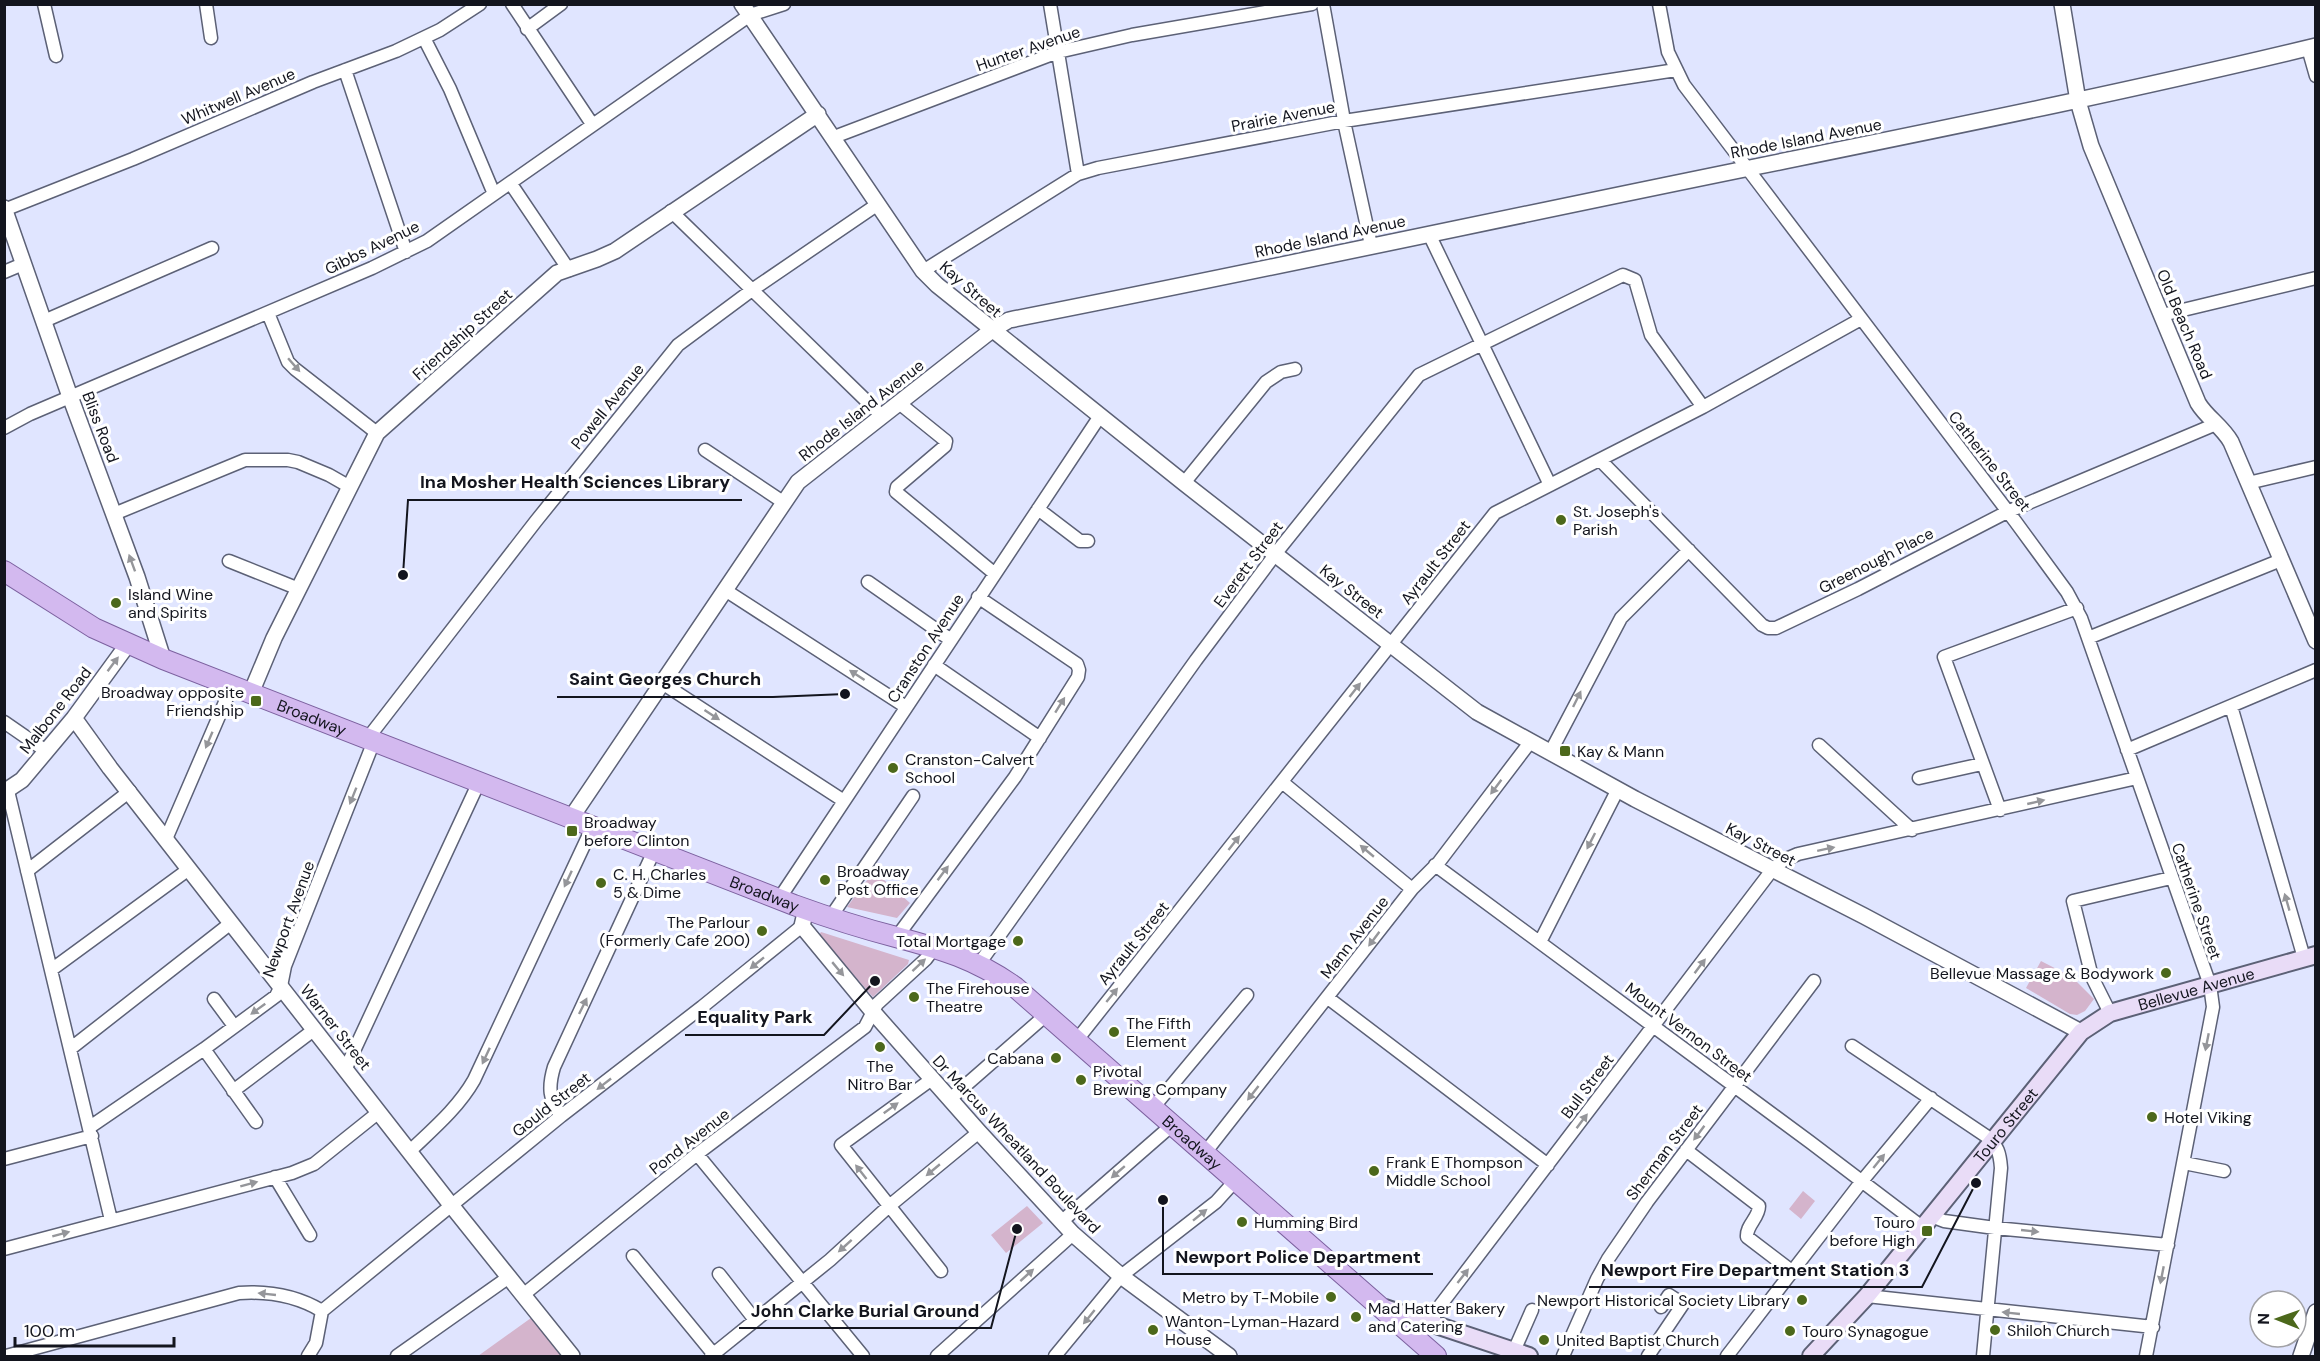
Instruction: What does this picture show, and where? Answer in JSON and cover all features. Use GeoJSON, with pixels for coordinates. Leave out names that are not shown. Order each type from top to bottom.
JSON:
{"type":"FeatureCollection","features":[{"type":"Feature","properties":{"kind":"main road","name":"Broadway"},"geometry":{"type":"LineString","coordinates":[[4,571],[94,627],[163,659],[779,899],[804,917],[830,918],[935,947],[979,964],[1015,987],[1152,1109],[1167,1130],[1204,1154],[1436,1356]]}},
{"type":"Feature","properties":{"kind":"main road","name":"Bellevue Avenue"},"geometry":{"type":"LineString","coordinates":[[2080,1032],[2110,1013],[2310,957]]}},
{"type":"Feature","properties":{"kind":"main road","name":"Touro Street"},"geometry":{"type":"LineString","coordinates":[[1812,1356],[1867,1296],[2080,1032]]}},
{"type":"Feature","properties":{"kind":"main road"},"geometry":{"type":"LineString","coordinates":[[1380,1307],[1521,1354]]}},
{"type":"Feature","properties":{"kind":"street"},"geometry":{"type":"LineString","coordinates":[[44,4],[56,56]]}},
{"type":"Feature","properties":{"kind":"street"},"geometry":{"type":"LineString","coordinates":[[206,4],[212,38]]}},
{"type":"Feature","properties":{"kind":"street","name":"Whitwell Avenue"},"geometry":{"type":"LineString","coordinates":[[5,209],[424,38],[480,4]]}},
{"type":"Feature","properties":{"kind":"street"},"geometry":{"type":"LineString","coordinates":[[512,4],[592,124]]}},
{"type":"Feature","properties":{"kind":"street"},"geometry":{"type":"LineString","coordinates":[[528,29],[561,4]]}},
{"type":"Feature","properties":{"kind":"street","name":"Gibbs Avenue"},"geometry":{"type":"LineString","coordinates":[[4,428],[30,414],[268,313],[427,241],[511,184],[746,10],[784,4]]}},
{"type":"Feature","properties":{"kind":"street"},"geometry":{"type":"LineString","coordinates":[[1050,4],[1078,174]]}},
{"type":"Feature","properties":{"kind":"street","name":"Hunter Avenue"},"geometry":{"type":"LineString","coordinates":[[834,137],[1058,52],[1132,35],[1312,4]]}},
{"type":"Feature","properties":{"kind":"street"},"geometry":{"type":"LineString","coordinates":[[1323,4],[1344,121],[1371,245]]}},
{"type":"Feature","properties":{"kind":"street","name":"Catherine Street"},"geometry":{"type":"LineString","coordinates":[[1659,4],[1668,52],[1684,85],[2067,592],[2077,608],[2088,638],[2210,985],[2213,1007],[2146,1356]]}},
{"type":"Feature","properties":{"kind":"street","name":"Old Beach Road"},"geometry":{"type":"LineString","coordinates":[[2062,4],[2078,100],[2091,146],[2198,403],[2204,413],[2226,433],[2281,560],[2312,623],[2316,641]]}},
{"type":"Feature","properties":{"kind":"street","name":"Kay Street"},"geometry":{"type":"LineString","coordinates":[[746,10],[923,271],[992,330],[1184,483],[1478,712],[1618,789],[2080,1032]]}},
{"type":"Feature","properties":{"kind":"street"},"geometry":{"type":"LineString","coordinates":[[424,38],[450,89],[494,195]]}},
{"type":"Feature","properties":{"kind":"street"},"geometry":{"type":"LineString","coordinates":[[2312,47],[2316,76]]}},
{"type":"Feature","properties":{"kind":"street","name":"Rhode Island Avenue"},"geometry":{"type":"LineString","coordinates":[[571,818],[798,482],[992,330],[1009,320],[1210,281],[1371,245],[2078,100],[2234,67],[2312,47]]}},
{"type":"Feature","properties":{"kind":"street"},"geometry":{"type":"LineString","coordinates":[[345,70],[406,252]]}},
{"type":"Feature","properties":{"kind":"street","name":"Prairie Avenue"},"geometry":{"type":"LineString","coordinates":[[923,271],[1078,174],[1098,168],[1344,121],[1676,70]]}},
{"type":"Feature","properties":{"kind":"street","name":"Friendship Street"},"geometry":{"type":"LineString","coordinates":[[251,693],[274,638],[377,433],[557,273],[615,251],[671,211],[818,114]]}},
{"type":"Feature","properties":{"kind":"street"},"geometry":{"type":"LineString","coordinates":[[511,184],[569,270]]}},
{"type":"Feature","properties":{"kind":"street","name":"Powell Avenue"},"geometry":{"type":"LineString","coordinates":[[371,740],[536,521],[678,345],[752,290],[878,204]]}},
{"type":"Feature","properties":{"kind":"street","name":"Bliss Road"},"geometry":{"type":"LineString","coordinates":[[5,209],[70,398],[114,514],[163,659]]}},
{"type":"Feature","properties":{"kind":"street"},"geometry":{"type":"LineString","coordinates":[[671,211],[882,416]]}},
{"type":"Feature","properties":{"kind":"street"},"geometry":{"type":"LineString","coordinates":[[1429,234],[1550,485]]}},
{"type":"Feature","properties":{"kind":"street"},"geometry":{"type":"LineString","coordinates":[[44,321],[212,248]]}},
{"type":"Feature","properties":{"kind":"street"},"geometry":{"type":"LineString","coordinates":[[4,272],[23,264]]}},
{"type":"Feature","properties":{"kind":"street","name":"Everett Street"},"geometry":{"type":"LineString","coordinates":[[979,964],[1196,660],[1275,555],[1419,375],[1623,275],[1635,280],[1651,335],[1703,407]]}},
{"type":"Feature","properties":{"kind":"street"},"geometry":{"type":"LineString","coordinates":[[2162,315],[2316,278]]}},
{"type":"Feature","properties":{"kind":"street"},"geometry":{"type":"LineString","coordinates":[[268,313],[288,362],[377,433]]}},
{"type":"Feature","properties":{"kind":"street","name":"Ayrault Street"},"geometry":{"type":"LineString","coordinates":[[1076,1041],[1495,513],[1703,407],[1861,319]]}},
{"type":"Feature","properties":{"kind":"street"},"geometry":{"type":"LineString","coordinates":[[1184,483],[1266,382],[1281,372],[1296,369]]}},
{"type":"Feature","properties":{"kind":"street"},"geometry":{"type":"LineString","coordinates":[[899,403],[946,441],[945,446],[897,487],[896,492],[995,574]]}},
{"type":"Feature","properties":{"kind":"street","name":"Cranston Avenue"},"geometry":{"type":"LineString","coordinates":[[779,899],[1100,416]]}},
{"type":"Feature","properties":{"kind":"street","name":"Greenough Place"},"geometry":{"type":"LineString","coordinates":[[1600,460],[1762,624],[1768,628],[1776,628],[1858,589],[2007,512],[2216,424]]}},
{"type":"Feature","properties":{"kind":"street"},"geometry":{"type":"LineString","coordinates":[[705,450],[783,502]]}},
{"type":"Feature","properties":{"kind":"street"},"geometry":{"type":"LineString","coordinates":[[114,514],[245,460],[298,462],[350,486]]}},
{"type":"Feature","properties":{"kind":"street"},"geometry":{"type":"LineString","coordinates":[[2248,483],[2316,467]]}},
{"type":"Feature","properties":{"kind":"street"},"geometry":{"type":"LineString","coordinates":[[1038,508],[1080,541],[1088,541]]}},
{"type":"Feature","properties":{"kind":"street"},"geometry":{"type":"LineString","coordinates":[[1551,752],[1621,618],[1689,550]]}},
{"type":"Feature","properties":{"kind":"street"},"geometry":{"type":"LineString","coordinates":[[2088,638],[2281,560]]}},
{"type":"Feature","properties":{"kind":"street"},"geometry":{"type":"LineString","coordinates":[[230,561],[298,589]]}},
{"type":"Feature","properties":{"kind":"street"},"geometry":{"type":"LineString","coordinates":[[868,582],[951,640]]}},
{"type":"Feature","properties":{"kind":"street"},"geometry":{"type":"LineString","coordinates":[[725,590],[906,707]]}},
{"type":"Feature","properties":{"kind":"street"},"geometry":{"type":"LineString","coordinates":[[896,938],[1015,777],[1078,676],[1077,664],[978,597]]}},
{"type":"Feature","properties":{"kind":"street"},"geometry":{"type":"LineString","coordinates":[[2000,810],[1944,657],[2077,608]]}},
{"type":"Feature","properties":{"kind":"street","name":"Malbone Road"},"geometry":{"type":"LineString","coordinates":[[6,791],[22,780],[74,718],[128,644]]}},
{"type":"Feature","properties":{"kind":"street"},"geometry":{"type":"LineString","coordinates":[[934,665],[1040,738]]}},
{"type":"Feature","properties":{"kind":"street"},"geometry":{"type":"LineString","coordinates":[[2127,750],[2316,670]]}},
{"type":"Feature","properties":{"kind":"street"},"geometry":{"type":"LineString","coordinates":[[662,683],[844,801]]}},
{"type":"Feature","properties":{"kind":"street"},"geometry":{"type":"LineString","coordinates":[[166,838],[232,686]]}},
{"type":"Feature","properties":{"kind":"street"},"geometry":{"type":"LineString","coordinates":[[2230,706],[2310,957]]}},
{"type":"Feature","properties":{"kind":"street","name":"Warner Street"},"geometry":{"type":"LineString","coordinates":[[74,718],[231,923],[572,1356]]}},
{"type":"Feature","properties":{"kind":"street"},"geometry":{"type":"LineString","coordinates":[[4,722],[46,751]]}},
{"type":"Feature","properties":{"kind":"street","name":"Newport Avenue"},"geometry":{"type":"LineString","coordinates":[[4,1159],[91,1132],[276,996],[281,986],[285,966],[371,740]]}},
{"type":"Feature","properties":{"kind":"street","name":"Mann Avenue"},"geometry":{"type":"LineString","coordinates":[[1204,1154],[1412,889],[1435,866],[1531,741]]}},
{"type":"Feature","properties":{"kind":"street"},"geometry":{"type":"LineString","coordinates":[[1819,745],[1912,830]]}},
{"type":"Feature","properties":{"kind":"street"},"geometry":{"type":"LineString","coordinates":[[1919,778],[1982,764]]}},
{"type":"Feature","properties":{"kind":"street"},"geometry":{"type":"LineString","coordinates":[[1772,870],[1784,860],[1798,854],[2138,778]]}},
{"type":"Feature","properties":{"kind":"street"},"geometry":{"type":"LineString","coordinates":[[346,1068],[479,782]]}},
{"type":"Feature","properties":{"kind":"street"},"geometry":{"type":"LineString","coordinates":[[1282,782],[1412,889]]}},
{"type":"Feature","properties":{"kind":"street"},"geometry":{"type":"LineString","coordinates":[[1540,942],[1618,789]]}},
{"type":"Feature","properties":{"kind":"street"},"geometry":{"type":"LineString","coordinates":[[6,791],[111,1220]]}},
{"type":"Feature","properties":{"kind":"street"},"geometry":{"type":"LineString","coordinates":[[27,871],[130,792]]}},
{"type":"Feature","properties":{"kind":"street"},"geometry":{"type":"LineString","coordinates":[[830,918],[913,796]]}},
{"type":"Feature","properties":{"kind":"street"},"geometry":{"type":"LineString","coordinates":[[410,1151],[452,1109],[474,1080],[593,826]]}},
{"type":"Feature","properties":{"kind":"street"},"geometry":{"type":"LineString","coordinates":[[561,1116],[549,1094],[549,1083],[554,1067],[654,851]]}},
{"type":"Feature","properties":{"kind":"street","name":"Mount Vernon Street"},"geometry":{"type":"LineString","coordinates":[[1435,866],[1862,1181],[1927,1221]]}},
{"type":"Feature","properties":{"kind":"street"},"geometry":{"type":"LineString","coordinates":[[51,970],[189,869]]}},
{"type":"Feature","properties":{"kind":"street","name":"Bull Street"},"geometry":{"type":"LineString","coordinates":[[1431,1324],[1436,1311],[1772,870]]}},
{"type":"Feature","properties":{"kind":"street"},"geometry":{"type":"LineString","coordinates":[[2110,1013],[2092,977],[2073,901],[2171,878]]}},
{"type":"Feature","properties":{"kind":"street","name":"Gould Street"},"geometry":{"type":"LineString","coordinates":[[322,1311],[561,1116],[702,1007],[804,917]]}},
{"type":"Feature","properties":{"kind":"street","name":"Dr Marcus Wheatland Boulevard"},"geometry":{"type":"LineString","coordinates":[[804,917],[873,1012],[1061,1222],[1120,1276],[1218,1354]]}},
{"type":"Feature","properties":{"kind":"street"},"geometry":{"type":"LineString","coordinates":[[70,1049],[231,923]]}},
{"type":"Feature","properties":{"kind":"street","name":"Pond Avenue"},"geometry":{"type":"LineString","coordinates":[[524,1295],[697,1154],[865,1027],[877,1004],[926,959],[935,947]]}},
{"type":"Feature","properties":{"kind":"street","name":"Sherman Street"},"geometry":{"type":"LineString","coordinates":[[1563,1356],[1592,1288],[1608,1259],[1647,1202],[1814,981]]}},
{"type":"Feature","properties":{"kind":"street"},"geometry":{"type":"LineString","coordinates":[[1152,1109],[1247,995]]}},
{"type":"Feature","properties":{"kind":"street"},"geometry":{"type":"LineString","coordinates":[[1328,998],[1548,1165]]}},
{"type":"Feature","properties":{"kind":"street"},"geometry":{"type":"LineString","coordinates":[[213,999],[234,1026]]}},
{"type":"Feature","properties":{"kind":"street"},"geometry":{"type":"LineString","coordinates":[[950,1099],[1046,1015]]}},
{"type":"Feature","properties":{"kind":"street"},"geometry":{"type":"LineString","coordinates":[[233,1091],[315,1029]]}},
{"type":"Feature","properties":{"kind":"street"},"geometry":{"type":"LineString","coordinates":[[1852,1046],[1993,1142],[1999,1153],[2001,1168],[1983,1356]]}},
{"type":"Feature","properties":{"kind":"street"},"geometry":{"type":"LineString","coordinates":[[204,1049],[256,1122]]}},
{"type":"Feature","properties":{"kind":"street"},"geometry":{"type":"LineString","coordinates":[[933,1078],[841,1145],[941,1271]]}},
{"type":"Feature","properties":{"kind":"street"},"geometry":{"type":"LineString","coordinates":[[1728,1356],[1862,1181],[1930,1098]]}},
{"type":"Feature","properties":{"kind":"street"},"geometry":{"type":"LineString","coordinates":[[4,1249],[275,1177],[314,1164],[379,1112]]}},
{"type":"Feature","properties":{"kind":"street"},"geometry":{"type":"LineString","coordinates":[[1061,1222],[1167,1130]]}},
{"type":"Feature","properties":{"kind":"street"},"geometry":{"type":"LineString","coordinates":[[633,1256],[713,1356],[979,1132]]}},
{"type":"Feature","properties":{"kind":"street"},"geometry":{"type":"LineString","coordinates":[[1686,1150],[1759,1206],[1759,1213],[1746,1230],[1747,1237],[1794,1272]]}},
{"type":"Feature","properties":{"kind":"street"},"geometry":{"type":"LineString","coordinates":[[697,1154],[863,1356]]}},
{"type":"Feature","properties":{"kind":"street"},"geometry":{"type":"LineString","coordinates":[[2184,1162],[2224,1171]]}},
{"type":"Feature","properties":{"kind":"street"},"geometry":{"type":"LineString","coordinates":[[275,1177],[310,1235]]}},
{"type":"Feature","properties":{"kind":"street"},"geometry":{"type":"LineString","coordinates":[[1061,1354],[1120,1276],[1216,1202],[1235,1181]]}},
{"type":"Feature","properties":{"kind":"street"},"geometry":{"type":"LineString","coordinates":[[1927,1221],[2168,1245]]}},
{"type":"Feature","properties":{"kind":"street"},"geometry":{"type":"LineString","coordinates":[[937,1356],[951,1352],[1073,1234]]}},
{"type":"Feature","properties":{"kind":"street"},"geometry":{"type":"LineString","coordinates":[[719,1274],[755,1320]]}},
{"type":"Feature","properties":{"kind":"street"},"geometry":{"type":"LineString","coordinates":[[396,1356],[509,1277]]}},
{"type":"Feature","properties":{"kind":"street"},"geometry":{"type":"LineString","coordinates":[[6,1356],[239,1293],[285,1296],[305,1302],[322,1311],[316,1343],[308,1356]]}},
{"type":"Feature","properties":{"kind":"street"},"geometry":{"type":"LineString","coordinates":[[1648,1356],[1683,1304],[1669,1295],[1661,1307]]}},
{"type":"Feature","properties":{"kind":"street"},"geometry":{"type":"LineString","coordinates":[[1867,1296],[2152,1327]]}},
{"type":"Feature","properties":{"kind":"street"},"geometry":{"type":"LineString","coordinates":[[1521,1354],[1532,1310]]}},
{"type":"Feature","properties":{"kind":"street"},"geometry":{"type":"LineString","coordinates":[[2301,1356],[2316,1312]]}},
{"type":"Feature","properties":{"kind":"shaded area"},"geometry":{"type":"Polygon","coordinates":[[[874,871],[910,903],[897,918],[847,907],[874,871]]]}},
{"type":"Feature","properties":{"kind":"shaded area"},"geometry":{"type":"Polygon","coordinates":[[[821,932],[909,960],[908,964],[873,997],[819,935],[821,932]]]}},
{"type":"Feature","properties":{"kind":"shaded area"},"geometry":{"type":"Polygon","coordinates":[[[2041,961],[2072,977],[2094,999],[2085,1011],[2077,1015],[2070,1014],[2026,988],[2041,961]]]}},
{"type":"Feature","properties":{"kind":"shaded area"},"geometry":{"type":"Polygon","coordinates":[[[1803,1191],[1815,1201],[1801,1219],[1789,1209],[1803,1191]]]}},
{"type":"Feature","properties":{"kind":"shaded area"},"geometry":{"type":"Polygon","coordinates":[[[1027,1206],[1043,1223],[1006,1253],[991,1235],[1027,1206]]]}},
{"type":"Feature","properties":{"kind":"shaded area"},"geometry":{"type":"Polygon","coordinates":[[[531,1318],[562,1356],[478,1356],[531,1318]]]}},
{"type":"Feature","properties":{"kind":"place","name":"St. Joseph's Parish"},"geometry":{"type":"Point","coordinates":[1561,520]}},
{"type":"Feature","properties":{"kind":"place","name":"Ina Mosher Health Sciences Library"},"geometry":{"type":"Point","coordinates":[403,575]}},
{"type":"Feature","properties":{"kind":"place","name":"Island Wine and Spirits"},"geometry":{"type":"Point","coordinates":[116,603]}},
{"type":"Feature","properties":{"kind":"place","name":"Saint Georges Church"},"geometry":{"type":"Point","coordinates":[845,694]}},
{"type":"Feature","properties":{"kind":"place","name":"Broadway opposite Friendship"},"geometry":{"type":"Point","coordinates":[256,701]}},
{"type":"Feature","properties":{"kind":"place","name":"Kay & Mann"},"geometry":{"type":"Point","coordinates":[1565,751]}},
{"type":"Feature","properties":{"kind":"place","name":"Cranston-Calvert School"},"geometry":{"type":"Point","coordinates":[893,768]}},
{"type":"Feature","properties":{"kind":"place","name":"Broadway before Clinton"},"geometry":{"type":"Point","coordinates":[572,831]}},
{"type":"Feature","properties":{"kind":"place","name":"Broadway Post Office"},"geometry":{"type":"Point","coordinates":[825,880]}},
{"type":"Feature","properties":{"kind":"place","name":"C. H. Charles 5 & Dime"},"geometry":{"type":"Point","coordinates":[601,883]}},
{"type":"Feature","properties":{"kind":"place","name":"The Parlour (Formerly Cafe 200)"},"geometry":{"type":"Point","coordinates":[762,931]}},
{"type":"Feature","properties":{"kind":"place","name":"Total Mortgage"},"geometry":{"type":"Point","coordinates":[1018,941]}},
{"type":"Feature","properties":{"kind":"place","name":"Bellevue Massage & Bodywork"},"geometry":{"type":"Point","coordinates":[2166,973]}},
{"type":"Feature","properties":{"kind":"place","name":"Equality Park"},"geometry":{"type":"Point","coordinates":[875,981]}},
{"type":"Feature","properties":{"kind":"place","name":"The Firehouse Theatre"},"geometry":{"type":"Point","coordinates":[914,997]}},
{"type":"Feature","properties":{"kind":"place","name":"The Fifth Element"},"geometry":{"type":"Point","coordinates":[1114,1032]}},
{"type":"Feature","properties":{"kind":"place","name":"The Nitro Bar"},"geometry":{"type":"Point","coordinates":[880,1047]}},
{"type":"Feature","properties":{"kind":"place","name":"Cabana"},"geometry":{"type":"Point","coordinates":[1056,1058]}},
{"type":"Feature","properties":{"kind":"place","name":"Pivotal Brewing Company"},"geometry":{"type":"Point","coordinates":[1081,1080]}},
{"type":"Feature","properties":{"kind":"place","name":"Hotel Viking"},"geometry":{"type":"Point","coordinates":[2152,1117]}},
{"type":"Feature","properties":{"kind":"place","name":"Frank E Thompson Middle School"},"geometry":{"type":"Point","coordinates":[1374,1171]}},
{"type":"Feature","properties":{"kind":"place","name":"Newport Fire Department Station 3"},"geometry":{"type":"Point","coordinates":[1976,1183]}},
{"type":"Feature","properties":{"kind":"place","name":"Newport Police Department"},"geometry":{"type":"Point","coordinates":[1163,1200]}},
{"type":"Feature","properties":{"kind":"place","name":"Humming Bird"},"geometry":{"type":"Point","coordinates":[1242,1222]}},
{"type":"Feature","properties":{"kind":"place","name":"John Clarke Burial Ground"},"geometry":{"type":"Point","coordinates":[1017,1229]}},
{"type":"Feature","properties":{"kind":"place","name":"Touro before High"},"geometry":{"type":"Point","coordinates":[1927,1231]}},
{"type":"Feature","properties":{"kind":"place","name":"Metro by T-Mobile"},"geometry":{"type":"Point","coordinates":[1331,1297]}},
{"type":"Feature","properties":{"kind":"place","name":"Newport Historical Society Library"},"geometry":{"type":"Point","coordinates":[1802,1300]}},
{"type":"Feature","properties":{"kind":"place","name":"Mad Hatter Bakery and Catering"},"geometry":{"type":"Point","coordinates":[1356,1317]}},
{"type":"Feature","properties":{"kind":"place","name":"Wanton-Lyman-Hazard House"},"geometry":{"type":"Point","coordinates":[1153,1330]}},
{"type":"Feature","properties":{"kind":"place","name":"Shiloh Church"},"geometry":{"type":"Point","coordinates":[1995,1330]}},
{"type":"Feature","properties":{"kind":"place","name":"Touro Synagogue"},"geometry":{"type":"Point","coordinates":[1790,1331]}},
{"type":"Feature","properties":{"kind":"place","name":"United Baptist Church"},"geometry":{"type":"Point","coordinates":[1544,1340]}}]}
